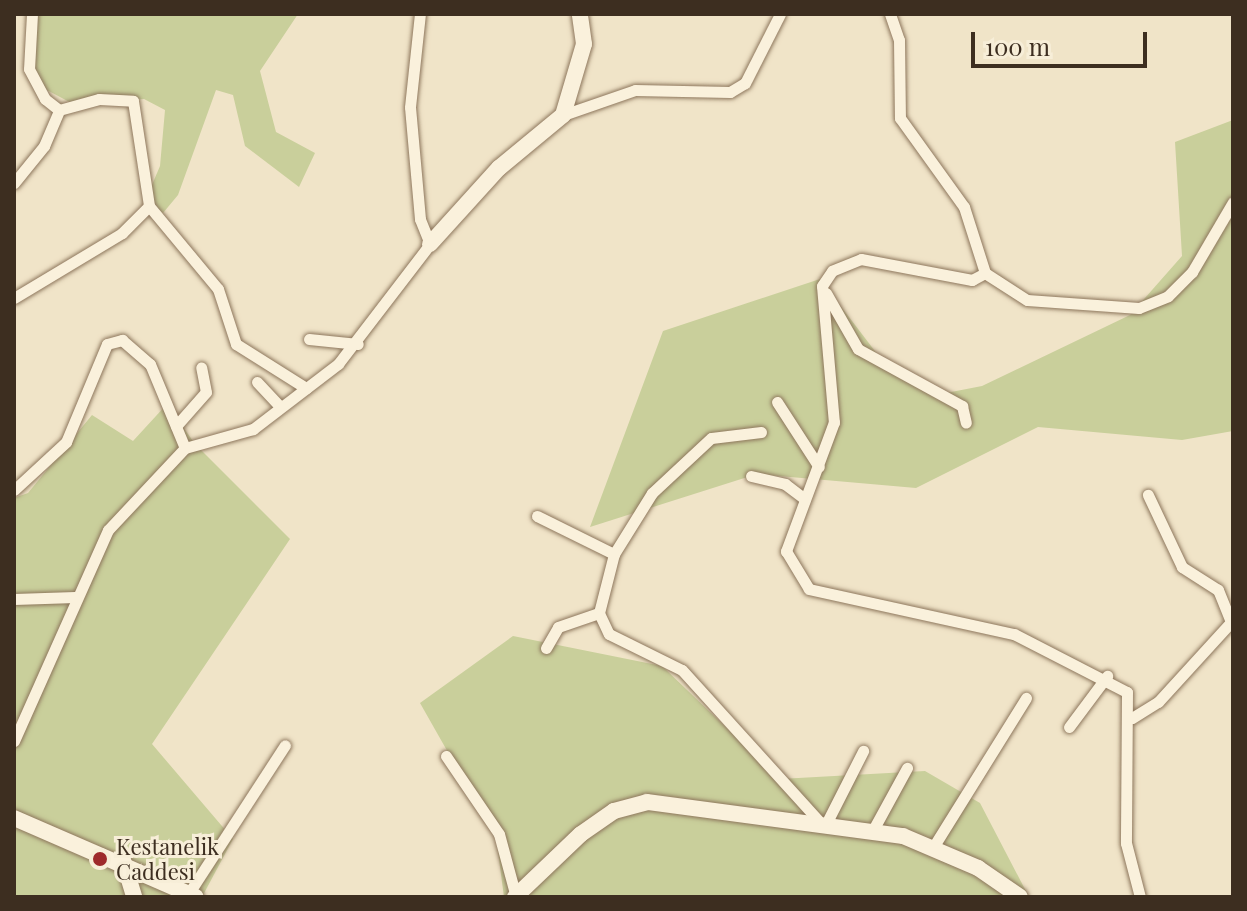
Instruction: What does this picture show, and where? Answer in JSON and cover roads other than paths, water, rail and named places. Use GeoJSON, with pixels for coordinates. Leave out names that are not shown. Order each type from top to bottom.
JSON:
{"type":"FeatureCollection","features":[{"type":"Feature","properties":{"kind":"street"},"geometry":{"type":"LineString","coordinates":[[32,14],[29,69],[59,110]]}},
{"type":"Feature","properties":{"kind":"street"},"geometry":{"type":"LineString","coordinates":[[420,14],[410,107],[420,219],[430,244]]}},
{"type":"Feature","properties":{"kind":"street"},"geometry":{"type":"LineString","coordinates":[[563,115],[584,44],[580,14]]}},
{"type":"Feature","properties":{"kind":"street"},"geometry":{"type":"LineString","coordinates":[[14,741],[75,597],[108,530],[185,448],[253,429],[358,344],[430,244],[499,168],[563,115],[635,90],[730,92],[745,83],[780,14]]}},
{"type":"Feature","properties":{"kind":"street"},"geometry":{"type":"LineString","coordinates":[[890,14],[899,40],[900,118],[913,146],[964,207],[985,273],[1027,300],[1139,308],[1168,296],[1192,272],[1233,202]]}},
{"type":"Feature","properties":{"kind":"street"},"geometry":{"type":"LineString","coordinates":[[59,110],[99,99],[133,101],[149,206],[218,289],[236,344],[306,388]]}},
{"type":"Feature","properties":{"kind":"street"},"geometry":{"type":"LineString","coordinates":[[14,183],[44,146],[59,110]]}},
{"type":"Feature","properties":{"kind":"street"},"geometry":{"type":"LineString","coordinates":[[14,298],[122,233],[149,206]]}},
{"type":"Feature","properties":{"kind":"street"},"geometry":{"type":"LineString","coordinates":[[985,273],[972,280],[861,259],[844,261],[822,286],[834,422],[786,551],[809,589],[1014,634],[1107,676],[1127,692],[1132,718],[1126,843],[1140,897]]}},
{"type":"Feature","properties":{"kind":"street"},"geometry":{"type":"LineString","coordinates":[[822,286],[858,349],[962,406],[966,423]]}},
{"type":"Feature","properties":{"kind":"street"},"geometry":{"type":"LineString","coordinates":[[309,339],[358,344]]}},
{"type":"Feature","properties":{"kind":"street"},"geometry":{"type":"LineString","coordinates":[[14,490],[66,442],[107,344],[137,346],[185,448]]}},
{"type":"Feature","properties":{"kind":"street"},"geometry":{"type":"LineString","coordinates":[[176,426],[206,392],[201,367]]}},
{"type":"Feature","properties":{"kind":"street"},"geometry":{"type":"LineString","coordinates":[[257,382],[280,407]]}},
{"type":"Feature","properties":{"kind":"street"},"geometry":{"type":"LineString","coordinates":[[777,402],[819,467]]}},
{"type":"Feature","properties":{"kind":"street"},"geometry":{"type":"LineString","coordinates":[[761,432],[711,438],[652,493],[614,554],[599,613],[609,634],[682,670],[823,821]]}},
{"type":"Feature","properties":{"kind":"street"},"geometry":{"type":"LineString","coordinates":[[751,476],[785,484],[805,499]]}},
{"type":"Feature","properties":{"kind":"street"},"geometry":{"type":"LineString","coordinates":[[1132,718],[1158,702],[1231,622],[1218,590],[1182,567],[1148,495]]}},
{"type":"Feature","properties":{"kind":"street"},"geometry":{"type":"LineString","coordinates":[[537,516],[614,554]]}},
{"type":"Feature","properties":{"kind":"street"},"geometry":{"type":"LineString","coordinates":[[14,599],[75,597]]}},
{"type":"Feature","properties":{"kind":"street"},"geometry":{"type":"LineString","coordinates":[[546,648],[558,627],[599,613]]}},
{"type":"Feature","properties":{"kind":"street"},"geometry":{"type":"LineString","coordinates":[[1069,727],[1107,676]]}},
{"type":"Feature","properties":{"kind":"street"},"geometry":{"type":"LineString","coordinates":[[932,849],[1026,698]]}},
{"type":"Feature","properties":{"kind":"street"},"geometry":{"type":"LineString","coordinates":[[14,818],[123,860],[193,895],[285,745]]}},
{"type":"Feature","properties":{"kind":"street"},"geometry":{"type":"LineString","coordinates":[[823,821],[863,751]]}},
{"type":"Feature","properties":{"kind":"street"},"geometry":{"type":"LineString","coordinates":[[446,756],[499,834],[515,897],[581,834],[614,811],[647,802],[823,821],[873,830],[932,849],[1020,897]]}},
{"type":"Feature","properties":{"kind":"street"},"geometry":{"type":"LineString","coordinates":[[873,830],[907,768]]}},
{"type":"Feature","properties":{"kind":"street"},"geometry":{"type":"LineString","coordinates":[[123,860],[134,897]]}},
{"type":"Feature","properties":{"kind":"place","name":"Kestanelik Caddesi"},"geometry":{"type":"Point","coordinates":[100,859]}}]}
